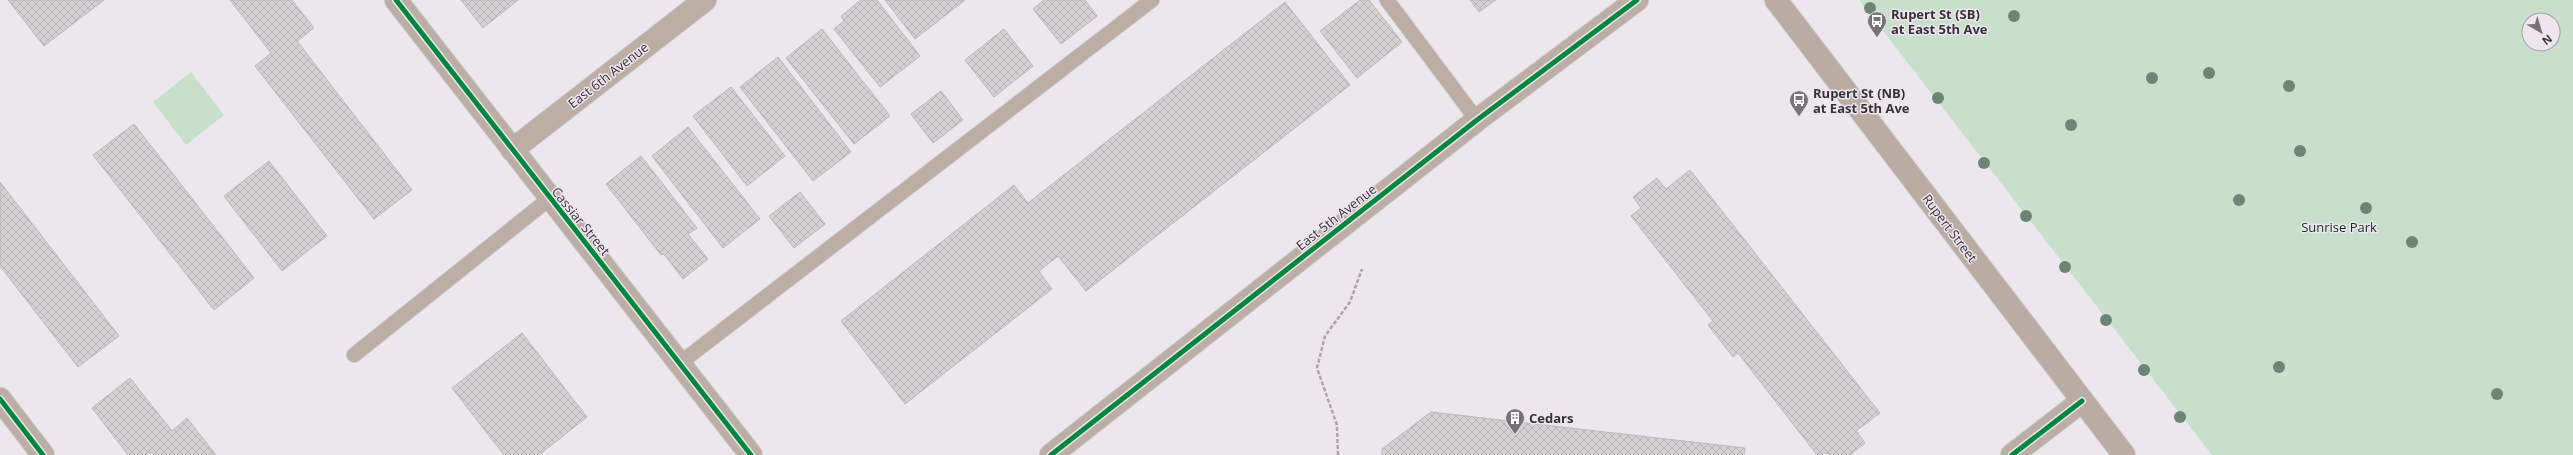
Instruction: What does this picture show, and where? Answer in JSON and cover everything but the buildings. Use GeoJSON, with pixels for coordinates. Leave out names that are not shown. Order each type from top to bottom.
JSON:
{"type":"FeatureCollection","features":[{"type":"Feature","properties":{"kind":"main road","name":"Rupert Street"},"geometry":{"type":"LineString","coordinates":[[1776,0],[2124,455]]}},
{"type":"Feature","properties":{"kind":"street","name":"Cassiar Street"},"geometry":{"type":"LineString","coordinates":[[396,0],[549,199],[680,363],[751,455]]}},
{"type":"Feature","properties":{"kind":"street","name":"East 6th Avenue"},"geometry":{"type":"LineString","coordinates":[[512,150],[705,0]]}},
{"type":"Feature","properties":{"kind":"street","name":"East 5th Avenue"},"geometry":{"type":"LineString","coordinates":[[1051,455],[1477,120],[1637,0]]}},
{"type":"Feature","properties":{"kind":"street"},"geometry":{"type":"LineString","coordinates":[[0,399],[43,455]]}},
{"type":"Feature","properties":{"kind":"street"},"geometry":{"type":"LineString","coordinates":[[2012,455],[2082,400]]}},
{"type":"Feature","properties":{"kind":"lane"},"geometry":{"type":"LineString","coordinates":[[680,363],[1152,0]]}},
{"type":"Feature","properties":{"kind":"lane"},"geometry":{"type":"LineString","coordinates":[[1387,0],[1477,120]]}},
{"type":"Feature","properties":{"kind":"lane"},"geometry":{"type":"LineString","coordinates":[[354,355],[549,199]]}},
{"type":"Feature","properties":{"kind":"path"},"geometry":{"type":"LineString","coordinates":[[1338,455],[1337,425],[1317,368],[1325,336],[1350,302],[1362,269]]}},
{"type":"Feature","properties":{"kind":"green space","name":"Sunrise Park"},"geometry":{"type":"Polygon","coordinates":[[[1859,0],[2573,0],[2573,455],[2212,455],[1859,0]]]}},
{"type":"Feature","properties":{"kind":"green space"},"geometry":{"type":"Polygon","coordinates":[[[191,72],[224,115],[186,145],[153,102],[191,72]]]}},
{"type":"Feature","properties":{"kind":"cycle path"},"geometry":{"type":"LineString","coordinates":[[396,0],[751,455]]}},
{"type":"Feature","properties":{"kind":"cycle path"},"geometry":{"type":"LineString","coordinates":[[1051,455],[1477,120],[1637,0]]}},
{"type":"Feature","properties":{"kind":"cycle path"},"geometry":{"type":"LineString","coordinates":[[0,399],[43,455]]}},
{"type":"Feature","properties":{"kind":"cycle path"},"geometry":{"type":"LineString","coordinates":[[2012,455],[2082,401]]}},
{"type":"Feature","properties":{"kind":"place","name":"Rupert St (SB) at East 5th Ave"},"geometry":{"type":"Point","coordinates":[1877,38]}},
{"type":"Feature","properties":{"kind":"place","name":"Rupert St (NB) at East 5th Ave"},"geometry":{"type":"Point","coordinates":[1799,117]}},
{"type":"Feature","properties":{"kind":"place","name":"Cedars"},"geometry":{"type":"Point","coordinates":[1515,435]}}]}
